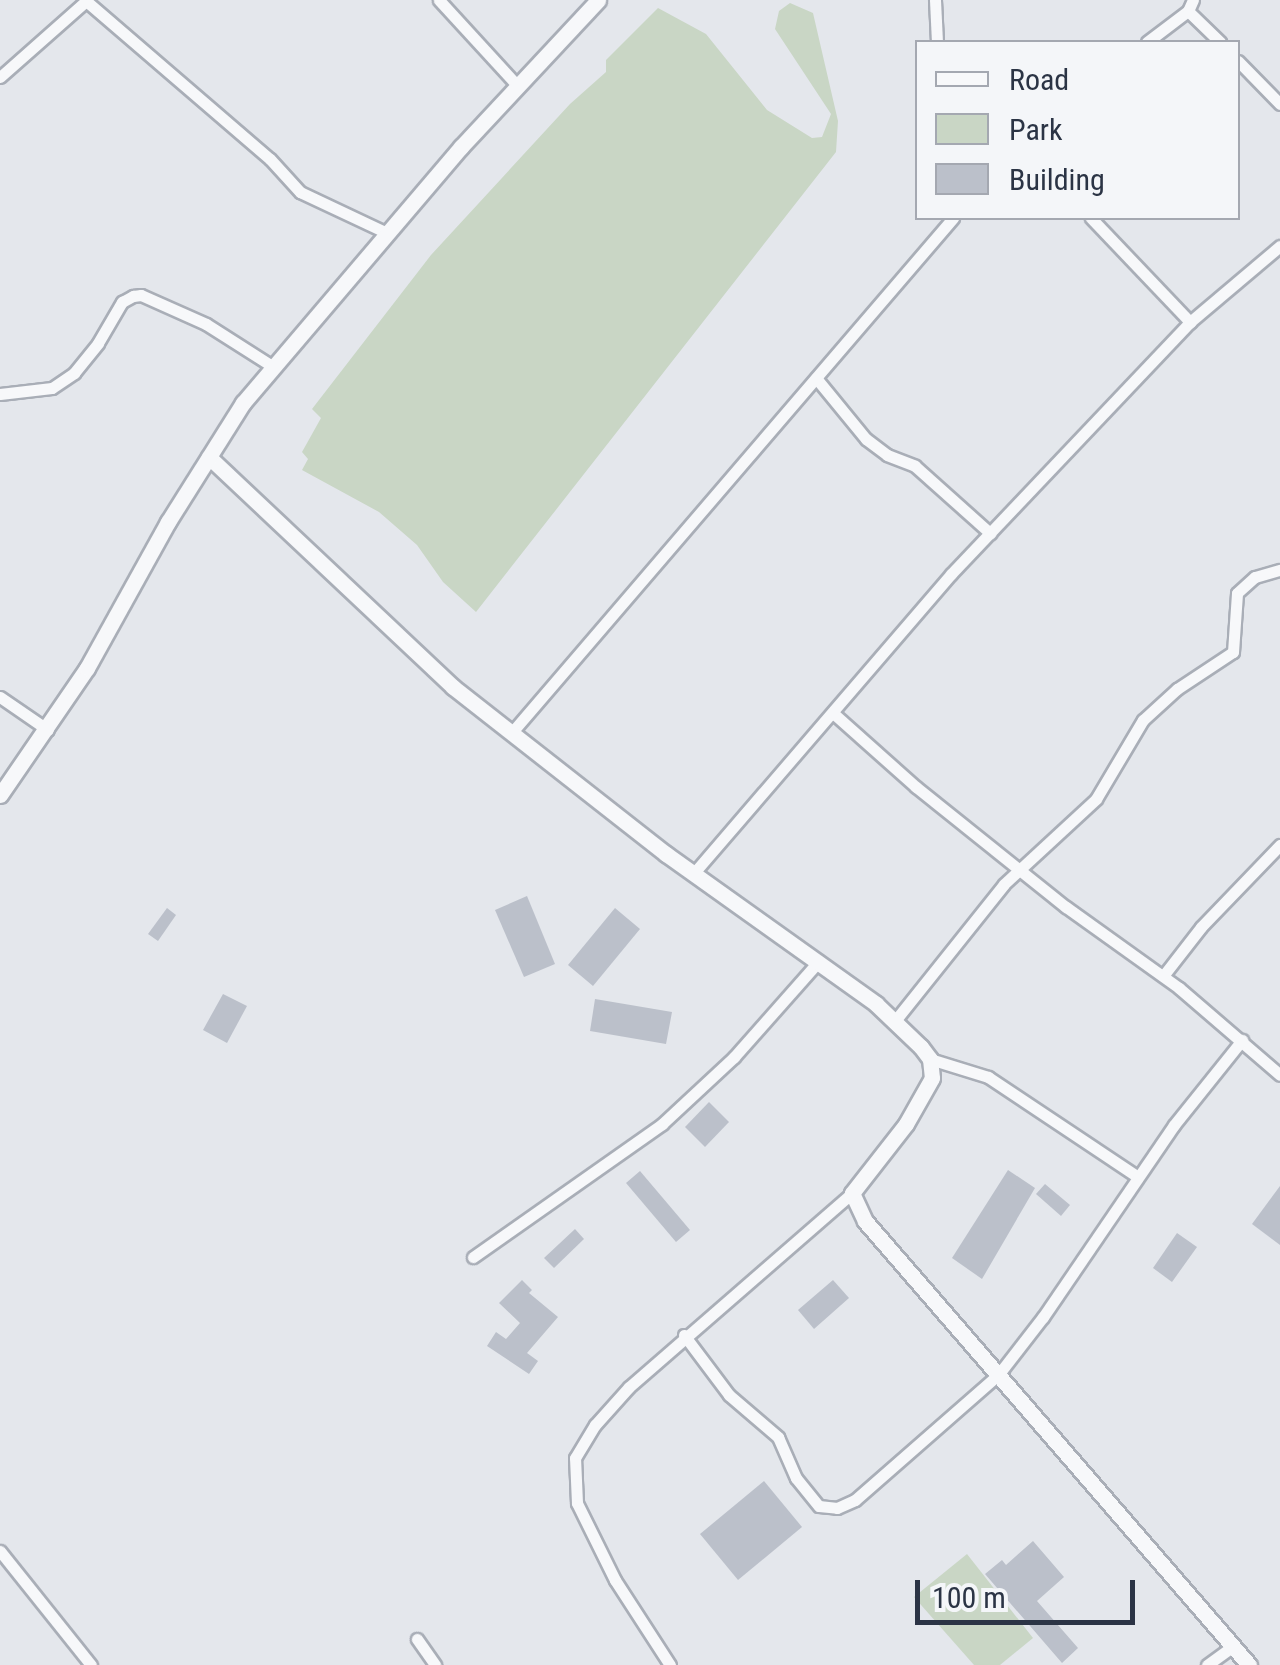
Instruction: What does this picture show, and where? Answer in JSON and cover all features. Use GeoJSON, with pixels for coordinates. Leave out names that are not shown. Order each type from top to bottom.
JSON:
{"type":"FeatureCollection","features":[{"type":"Feature","properties":{"kind":"street"},"geometry":{"type":"LineString","coordinates":[[0,77],[86,0],[270,158],[300,192],[387,233]]}},
{"type":"Feature","properties":{"kind":"street"},"geometry":{"type":"LineString","coordinates":[[439,0],[517,86]]}},
{"type":"Feature","properties":{"kind":"street"},"geometry":{"type":"LineString","coordinates":[[0,796],[48,730],[209,457],[272,366],[517,86],[598,0]]}},
{"type":"Feature","properties":{"kind":"street"},"geometry":{"type":"LineString","coordinates":[[935,0],[937,40]]}},
{"type":"Feature","properties":{"kind":"street"},"geometry":{"type":"LineString","coordinates":[[1150,40],[1190,5],[1218,40]]}},
{"type":"Feature","properties":{"kind":"street"},"geometry":{"type":"LineString","coordinates":[[1240,63],[1280,104]]}},
{"type":"Feature","properties":{"kind":"street"},"geometry":{"type":"LineString","coordinates":[[512,731],[951,220]]}},
{"type":"Feature","properties":{"kind":"street"},"geometry":{"type":"LineString","coordinates":[[1093,220],[1190,322]]}},
{"type":"Feature","properties":{"kind":"street"},"geometry":{"type":"LineString","coordinates":[[693,874],[990,533],[1190,322],[1280,246]]}},
{"type":"Feature","properties":{"kind":"street"},"geometry":{"type":"LineString","coordinates":[[0,394],[52,388],[74,372],[98,343],[122,302],[141,295],[206,324],[272,366]]}},
{"type":"Feature","properties":{"kind":"street"},"geometry":{"type":"LineString","coordinates":[[816,378],[866,439],[887,455],[915,466],[990,533]]}},
{"type":"Feature","properties":{"kind":"street"},"geometry":{"type":"LineString","coordinates":[[209,457],[453,687],[693,874],[819,961],[894,1022],[930,1059],[988,1077],[1138,1177]]}},
{"type":"Feature","properties":{"kind":"street"},"geometry":{"type":"LineString","coordinates":[[894,1022],[1018,869],[1096,799],[1134,732],[1156,706],[1233,652],[1237,594],[1255,577],[1280,570]]}},
{"type":"Feature","properties":{"kind":"street"},"geometry":{"type":"LineString","coordinates":[[0,698],[48,730]]}},
{"type":"Feature","properties":{"kind":"street"},"geometry":{"type":"LineString","coordinates":[[833,714],[1018,869],[1163,976],[1280,1075]]}},
{"type":"Feature","properties":{"kind":"street"},"geometry":{"type":"LineString","coordinates":[[1163,976],[1211,916],[1280,845]]}},
{"type":"Feature","properties":{"kind":"street"},"geometry":{"type":"LineString","coordinates":[[473,1256],[662,1124],[734,1057],[819,961]]}},
{"type":"Feature","properties":{"kind":"street"},"geometry":{"type":"LineString","coordinates":[[684,1335],[729,1395],[778,1437],[807,1494],[828,1510],[855,1500],[998,1375],[1138,1177],[1242,1040]]}},
{"type":"Feature","properties":{"kind":"street"},"geometry":{"type":"LineString","coordinates":[[670,1665],[615,1580],[577,1503],[572,1476],[575,1458],[595,1424],[684,1335],[852,1193],[906,1124],[932,1078],[930,1059]]}},
{"type":"Feature","properties":{"kind":"street"},"geometry":{"type":"LineString","coordinates":[[852,1193],[884,1247],[1248,1665]]}},
{"type":"Feature","properties":{"kind":"street"},"geometry":{"type":"LineString","coordinates":[[0,1551],[92,1665]]}},
{"type":"Feature","properties":{"kind":"street"},"geometry":{"type":"LineString","coordinates":[[417,1639],[435,1665]]}},
{"type":"Feature","properties":{"kind":"street"},"geometry":{"type":"LineString","coordinates":[[1206,1665],[1233,1646]]}},
{"type":"Feature","properties":{"kind":"green space"},"geometry":{"type":"Polygon","coordinates":[[[790,3],[813,13],[838,121],[836,152],[476,612],[443,582],[417,545],[379,512],[302,470],[308,459],[302,452],[321,418],[312,409],[431,255],[570,104],[606,72],[606,60],[658,8],[706,34],[767,110],[812,138],[822,137],[831,114],[775,29],[779,11],[790,3]]]}},
{"type":"Feature","properties":{"kind":"green space"},"geometry":{"type":"Polygon","coordinates":[[[967,1554],[1033,1638],[1000,1665],[974,1665],[914,1597],[967,1554]]]}},
{"type":"Feature","properties":{"kind":"building"},"geometry":{"type":"Polygon","coordinates":[[[527,896],[555,964],[524,977],[495,910],[527,896]]]}},
{"type":"Feature","properties":{"kind":"building"},"geometry":{"type":"Polygon","coordinates":[[[167,908],[176,915],[158,941],[148,934],[167,908]]]}},
{"type":"Feature","properties":{"kind":"building"},"geometry":{"type":"Polygon","coordinates":[[[615,908],[640,929],[593,986],[568,965],[615,908]]]}},
{"type":"Feature","properties":{"kind":"building"},"geometry":{"type":"Polygon","coordinates":[[[223,994],[247,1006],[227,1043],[203,1030],[223,994]]]}},
{"type":"Feature","properties":{"kind":"building"},"geometry":{"type":"Polygon","coordinates":[[[595,999],[672,1012],[666,1044],[590,1031],[595,999]]]}},
{"type":"Feature","properties":{"kind":"building"},"geometry":{"type":"Polygon","coordinates":[[[709,1102],[729,1122],[705,1147],[685,1127],[709,1102]]]}},
{"type":"Feature","properties":{"kind":"building"},"geometry":{"type":"Polygon","coordinates":[[[1008,1170],[1035,1188],[982,1279],[952,1258],[1008,1170]]]}},
{"type":"Feature","properties":{"kind":"building"},"geometry":{"type":"Polygon","coordinates":[[[640,1171],[690,1230],[676,1242],[626,1183],[640,1171]]]}},
{"type":"Feature","properties":{"kind":"building"},"geometry":{"type":"Polygon","coordinates":[[[1045,1184],[1070,1205],[1061,1216],[1036,1194],[1045,1184]]]}},
{"type":"Feature","properties":{"kind":"building"},"geometry":{"type":"Polygon","coordinates":[[[1280,1186],[1280,1245],[1252,1224],[1280,1186]]]}},
{"type":"Feature","properties":{"kind":"building"},"geometry":{"type":"Polygon","coordinates":[[[575,1229],[584,1239],[554,1268],[544,1258],[575,1229]]]}},
{"type":"Feature","properties":{"kind":"building"},"geometry":{"type":"Polygon","coordinates":[[[1177,1233],[1197,1247],[1172,1282],[1153,1268],[1177,1233]]]}},
{"type":"Feature","properties":{"kind":"building"},"geometry":{"type":"Polygon","coordinates":[[[522,1280],[532,1290],[529,1293],[558,1317],[527,1353],[538,1361],[529,1374],[487,1346],[496,1332],[506,1339],[520,1323],[499,1303],[522,1280]]]}},
{"type":"Feature","properties":{"kind":"building"},"geometry":{"type":"Polygon","coordinates":[[[833,1280],[849,1298],[814,1329],[798,1310],[833,1280]]]}},
{"type":"Feature","properties":{"kind":"building"},"geometry":{"type":"Polygon","coordinates":[[[764,1481],[802,1527],[738,1580],[700,1534],[764,1481]]]}},
{"type":"Feature","properties":{"kind":"building"},"geometry":{"type":"Polygon","coordinates":[[[1033,1541],[1064,1577],[1037,1601],[1078,1648],[1062,1663],[985,1574],[1002,1560],[1006,1565],[1033,1541]]]}}]}
